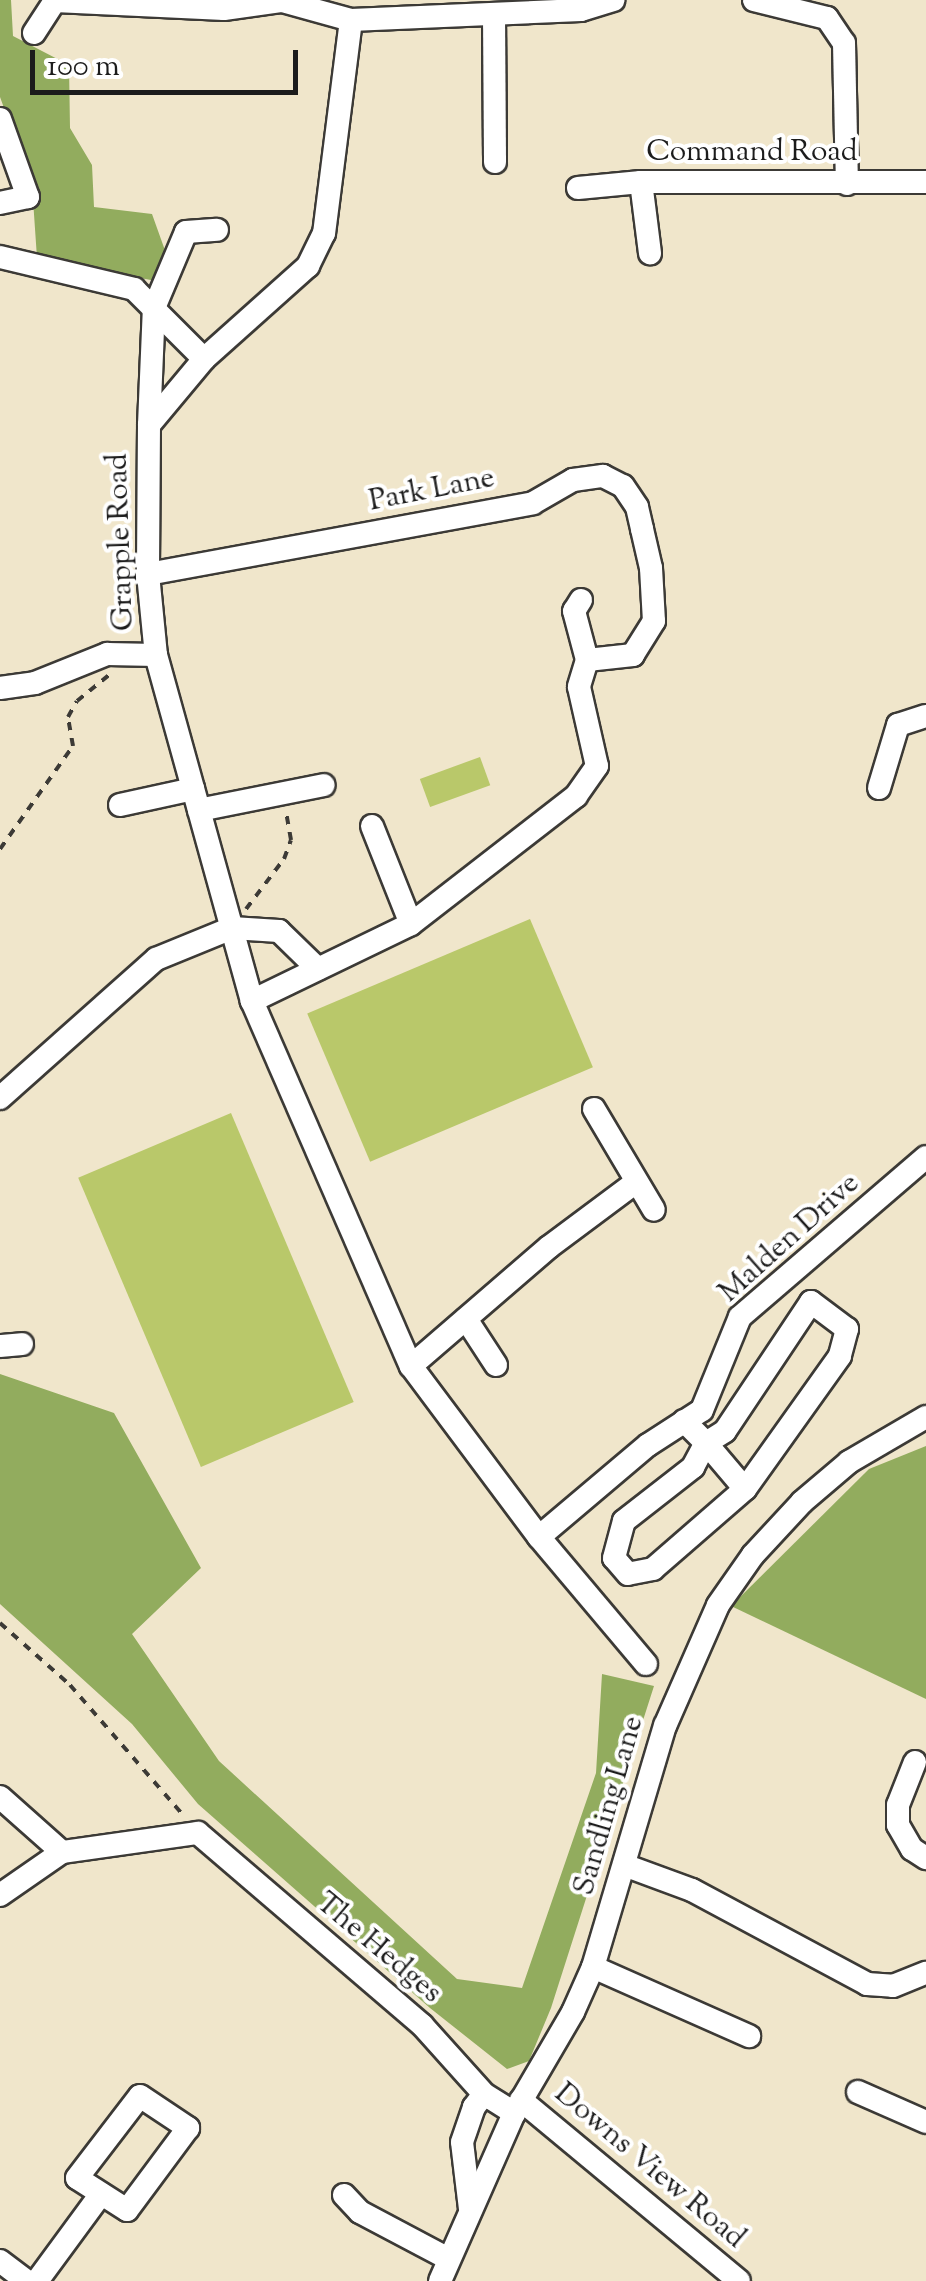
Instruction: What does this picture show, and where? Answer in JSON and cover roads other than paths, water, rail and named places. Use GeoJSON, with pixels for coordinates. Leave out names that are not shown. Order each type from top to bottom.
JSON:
{"type":"FeatureCollection","features":[{"type":"Feature","properties":{"kind":"street"},"geometry":{"type":"LineString","coordinates":[[34,32],[55,0],[224,9],[282,1],[350,20],[581,10],[614,0]]}},
{"type":"Feature","properties":{"kind":"street"},"geometry":{"type":"LineString","coordinates":[[754,0],[827,18],[844,43],[846,184]]}},
{"type":"Feature","properties":{"kind":"street"},"geometry":{"type":"LineString","coordinates":[[494,15],[495,162]]}},
{"type":"Feature","properties":{"kind":"street","name":"Grapple Road"},"geometry":{"type":"LineString","coordinates":[[350,20],[324,233],[308,266],[204,359],[149,425],[148,574],[156,654],[252,1001],[411,1366],[539,1537],[646,1664]]}},
{"type":"Feature","properties":{"kind":"street"},"geometry":{"type":"LineString","coordinates":[[0,119],[28,197],[0,203]]}},
{"type":"Feature","properties":{"kind":"street"},"geometry":{"type":"LineString","coordinates":[[640,182],[650,253]]}},
{"type":"Feature","properties":{"kind":"street","name":"Command Road"},"geometry":{"type":"LineString","coordinates":[[578,188],[640,182],[926,182]]}},
{"type":"Feature","properties":{"kind":"street"},"geometry":{"type":"LineString","coordinates":[[149,425],[154,308],[186,232],[217,230]]}},
{"type":"Feature","properties":{"kind":"street"},"geometry":{"type":"LineString","coordinates":[[0,258],[134,288],[204,359]]}},
{"type":"Feature","properties":{"kind":"street","name":"Park Lane"},"geometry":{"type":"LineString","coordinates":[[148,574],[533,503],[573,480],[604,476],[623,486],[636,507],[652,580],[654,621],[634,654],[588,660]]}},
{"type":"Feature","properties":{"kind":"street"},"geometry":{"type":"LineString","coordinates":[[252,1001],[411,924],[576,796],[597,766],[579,686],[588,660],[574,611],[581,600]]}},
{"type":"Feature","properties":{"kind":"street"},"geometry":{"type":"LineString","coordinates":[[0,688],[36,683],[107,654],[156,654]]}},
{"type":"Feature","properties":{"kind":"street"},"geometry":{"type":"LineString","coordinates":[[879,788],[898,725],[926,716]]}},
{"type":"Feature","properties":{"kind":"street"},"geometry":{"type":"LineString","coordinates":[[120,805],[282,794],[324,785]]}},
{"type":"Feature","properties":{"kind":"street"},"geometry":{"type":"LineString","coordinates":[[372,826],[411,924]]}},
{"type":"Feature","properties":{"kind":"street"},"geometry":{"type":"LineString","coordinates":[[0,1098],[156,959],[230,921],[279,931],[318,969]]}},
{"type":"Feature","properties":{"kind":"street"},"geometry":{"type":"LineString","coordinates":[[594,1109],[654,1210]]}},
{"type":"Feature","properties":{"kind":"street","name":"Malden Drive"},"geometry":{"type":"LineString","coordinates":[[539,1537],[648,1444],[702,1410],[740,1317],[926,1157]]}},
{"type":"Feature","properties":{"kind":"street"},"geometry":{"type":"LineString","coordinates":[[411,1366],[549,1247],[635,1183]]}},
{"type":"Feature","properties":{"kind":"street"},"geometry":{"type":"LineString","coordinates":[[811,1302],[847,1329],[840,1356],[745,1489],[653,1569],[628,1574],[614,1558],[624,1522],[693,1466],[706,1443],[725,1431],[811,1302]]}},
{"type":"Feature","properties":{"kind":"street"},"geometry":{"type":"LineString","coordinates":[[466,1319],[496,1365]]}},
{"type":"Feature","properties":{"kind":"street","name":"Sandling Lane"},"geometry":{"type":"LineString","coordinates":[[444,2270],[518,2106],[573,2012],[593,1967],[680,1684],[734,1581],[778,1528],[848,1462],[926,1417]]}},
{"type":"Feature","properties":{"kind":"street"},"geometry":{"type":"LineString","coordinates":[[684,1421],[745,1489]]}},
{"type":"Feature","properties":{"kind":"street"},"geometry":{"type":"LineString","coordinates":[[915,1762],[898,1805],[898,1825],[912,1849],[926,1858]]}},
{"type":"Feature","properties":{"kind":"street"},"geometry":{"type":"LineString","coordinates":[[0,1796],[62,1852],[0,1895]]}},
{"type":"Feature","properties":{"kind":"street","name":"The Hedges"},"geometry":{"type":"LineString","coordinates":[[62,1852],[198,1833],[422,2025],[484,2094],[518,2106]]}},
{"type":"Feature","properties":{"kind":"street"},"geometry":{"type":"LineString","coordinates":[[624,1865],[692,1890],[867,1984],[893,1986],[926,1973]]}},
{"type":"Feature","properties":{"kind":"street"},"geometry":{"type":"LineString","coordinates":[[593,1967],[748,2036]]}},
{"type":"Feature","properties":{"kind":"street"},"geometry":{"type":"LineString","coordinates":[[858,2092],[926,2122]]}},
{"type":"Feature","properties":{"kind":"street"},"geometry":{"type":"LineString","coordinates":[[470,2209],[462,2142],[474,2108],[484,2094]]}},
{"type":"Feature","properties":{"kind":"street"},"geometry":{"type":"LineString","coordinates":[[140,2096],[188,2128],[126,2210],[101,2194],[77,2178],[140,2096]]}},
{"type":"Feature","properties":{"kind":"street","name":"Downs View Road"},"geometry":{"type":"LineString","coordinates":[[518,2106],[739,2281]]}},
{"type":"Feature","properties":{"kind":"street"},"geometry":{"type":"LineString","coordinates":[[37,2281],[101,2194]]}},
{"type":"Feature","properties":{"kind":"street"},"geometry":{"type":"LineString","coordinates":[[344,2195],[360,2212],[444,2270]]}},
{"type":"Feature","properties":{"kind":"street"},"geometry":{"type":"LineString","coordinates":[[0,2261],[27,2281]]}}]}
